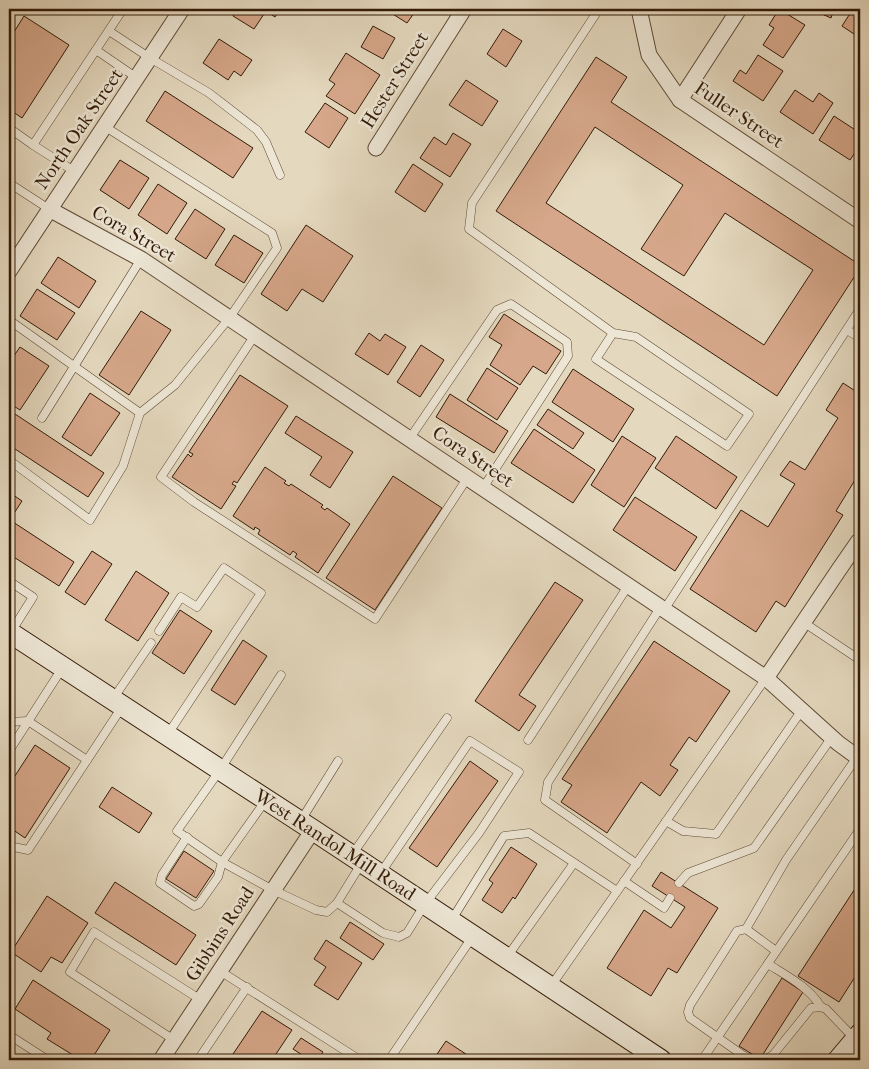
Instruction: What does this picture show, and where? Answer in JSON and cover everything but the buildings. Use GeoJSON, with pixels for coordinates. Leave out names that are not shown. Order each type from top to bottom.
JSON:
{"type":"FeatureCollection","features":[{"type":"Feature","properties":{"kind":"main road","name":"West Randol Mill Road"},"geometry":{"type":"LineString","coordinates":[[10,632],[661,1060]]}},
{"type":"Feature","properties":{"kind":"main road"},"geometry":{"type":"LineString","coordinates":[[838,1060],[858,1037]]}},
{"type":"Feature","properties":{"kind":"street","name":"North Oak Street"},"geometry":{"type":"LineString","coordinates":[[9,271],[182,9]]}},
{"type":"Feature","properties":{"kind":"street","name":"Hester Street"},"geometry":{"type":"LineString","coordinates":[[376,148],[464,9]]}},
{"type":"Feature","properties":{"kind":"street","name":"Fuller Street"},"geometry":{"type":"LineString","coordinates":[[639,9],[649,55],[680,100],[860,220]]}},
{"type":"Feature","properties":{"kind":"street"},"geometry":{"type":"LineString","coordinates":[[680,100],[739,9]]}},
{"type":"Feature","properties":{"kind":"street","name":"Cora Street"},"geometry":{"type":"LineString","coordinates":[[49,209],[142,259],[766,678],[832,738],[858,758]]}},
{"type":"Feature","properties":{"kind":"street"},"geometry":{"type":"LineString","coordinates":[[766,678],[858,542],[860,542]]}},
{"type":"Feature","properties":{"kind":"street","name":"Gibbins Road"},"geometry":{"type":"LineString","coordinates":[[161,1060],[273,890],[307,826]]}},
{"type":"Feature","properties":{"kind":"lane"},"geometry":{"type":"LineString","coordinates":[[34,145],[123,9]]}},
{"type":"Feature","properties":{"kind":"lane"},"geometry":{"type":"LineString","coordinates":[[599,9],[472,202],[469,229],[613,333],[636,337],[749,414],[727,446],[596,359],[613,333]]}},
{"type":"Feature","properties":{"kind":"lane"},"geometry":{"type":"LineString","coordinates":[[108,31],[209,93],[257,130],[266,142],[280,174]]}},
{"type":"Feature","properties":{"kind":"lane"},"geometry":{"type":"LineString","coordinates":[[96,50],[137,78]]}},
{"type":"Feature","properties":{"kind":"lane"},"geometry":{"type":"LineString","coordinates":[[9,460],[90,520],[123,466],[140,413],[175,385],[230,318],[277,248],[272,233],[104,126]]}},
{"type":"Feature","properties":{"kind":"lane"},"geometry":{"type":"LineString","coordinates":[[9,128],[74,171]]}},
{"type":"Feature","properties":{"kind":"lane"},"geometry":{"type":"LineString","coordinates":[[9,183],[49,209]]}},
{"type":"Feature","properties":{"kind":"lane"},"geometry":{"type":"LineString","coordinates":[[42,418],[142,259]]}},
{"type":"Feature","properties":{"kind":"lane"},"geometry":{"type":"LineString","coordinates":[[410,438],[496,310],[511,304],[567,342],[568,356],[483,488]]}},
{"type":"Feature","properties":{"kind":"lane"},"geometry":{"type":"LineString","coordinates":[[637,864],[546,800],[548,782],[860,309]]}},
{"type":"Feature","properties":{"kind":"lane"},"geometry":{"type":"LineString","coordinates":[[9,320],[140,413]]}},
{"type":"Feature","properties":{"kind":"lane"},"geometry":{"type":"LineString","coordinates":[[847,330],[860,338]]}},
{"type":"Feature","properties":{"kind":"lane"},"geometry":{"type":"LineString","coordinates":[[255,335],[161,477],[194,502],[375,619],[468,477]]}},
{"type":"Feature","properties":{"kind":"lane"},"geometry":{"type":"LineString","coordinates":[[159,631],[181,598],[197,607],[224,568],[261,593],[167,735]]}},
{"type":"Feature","properties":{"kind":"lane"},"geometry":{"type":"LineString","coordinates":[[9,581],[33,597],[10,632]]}},
{"type":"Feature","properties":{"kind":"lane"},"geometry":{"type":"LineString","coordinates":[[528,740],[628,586]]}},
{"type":"Feature","properties":{"kind":"lane"},"geometry":{"type":"LineString","coordinates":[[804,622],[860,660]]}},
{"type":"Feature","properties":{"kind":"lane"},"geometry":{"type":"LineString","coordinates":[[9,846],[28,850],[87,760],[150,643]]}},
{"type":"Feature","properties":{"kind":"lane"},"geometry":{"type":"LineString","coordinates":[[9,751],[63,667]]}},
{"type":"Feature","properties":{"kind":"lane"},"geometry":{"type":"LineString","coordinates":[[281,675],[220,770],[177,830],[222,862],[273,890],[316,910],[326,912],[337,902],[357,859],[448,718]]}},
{"type":"Feature","properties":{"kind":"lane"},"geometry":{"type":"LineString","coordinates":[[550,987],[766,678]]}},
{"type":"Feature","properties":{"kind":"lane"},"geometry":{"type":"LineString","coordinates":[[666,822],[683,831],[716,834],[802,710]]}},
{"type":"Feature","properties":{"kind":"lane"},"geometry":{"type":"LineString","coordinates":[[9,722],[28,721],[87,760]]}},
{"type":"Feature","properties":{"kind":"lane"},"geometry":{"type":"LineString","coordinates":[[679,884],[688,873],[754,848],[832,738]]}},
{"type":"Feature","properties":{"kind":"lane"},"geometry":{"type":"LineString","coordinates":[[337,902],[383,933],[398,937],[407,933],[425,904],[479,833],[520,772],[470,741],[380,874]]}},
{"type":"Feature","properties":{"kind":"lane"},"geometry":{"type":"LineString","coordinates":[[753,1060],[744,1056],[690,1018],[688,1012],[690,1005],[737,931],[746,929],[786,860],[858,758]]}},
{"type":"Feature","properties":{"kind":"lane"},"geometry":{"type":"LineString","coordinates":[[307,826],[338,761]]}},
{"type":"Feature","properties":{"kind":"lane"},"geometry":{"type":"LineString","coordinates":[[188,837],[162,875],[160,883],[194,906],[199,904],[218,877],[222,862],[266,800]]}},
{"type":"Feature","properties":{"kind":"lane"},"geometry":{"type":"LineString","coordinates":[[702,1060],[860,829]]}},
{"type":"Feature","properties":{"kind":"lane"},"geometry":{"type":"LineString","coordinates":[[451,921],[504,836],[529,833],[617,891]]}},
{"type":"Feature","properties":{"kind":"lane"},"geometry":{"type":"LineString","coordinates":[[506,958],[574,862]]}},
{"type":"Feature","properties":{"kind":"lane"},"geometry":{"type":"LineString","coordinates":[[624,881],[664,908],[670,898]]}},
{"type":"Feature","properties":{"kind":"lane"},"geometry":{"type":"LineString","coordinates":[[746,929],[776,952]]}},
{"type":"Feature","properties":{"kind":"lane"},"geometry":{"type":"LineString","coordinates":[[174,1040],[70,972],[94,932],[201,1000]]}},
{"type":"Feature","properties":{"kind":"lane"},"geometry":{"type":"LineString","coordinates":[[389,1060],[473,936]]}},
{"type":"Feature","properties":{"kind":"lane"},"geometry":{"type":"LineString","coordinates":[[768,964],[809,991],[821,1007]]}},
{"type":"Feature","properties":{"kind":"lane"},"geometry":{"type":"LineString","coordinates":[[220,971],[360,1060]]}},
{"type":"Feature","properties":{"kind":"lane"},"geometry":{"type":"LineString","coordinates":[[198,1060],[247,987]]}},
{"type":"Feature","properties":{"kind":"lane"},"geometry":{"type":"LineString","coordinates":[[764,1060],[773,1055],[812,1008],[821,1007],[826,1009],[858,1037]]}},
{"type":"Feature","properties":{"kind":"lane"},"geometry":{"type":"LineString","coordinates":[[9,1034],[48,1060]]}}]}
